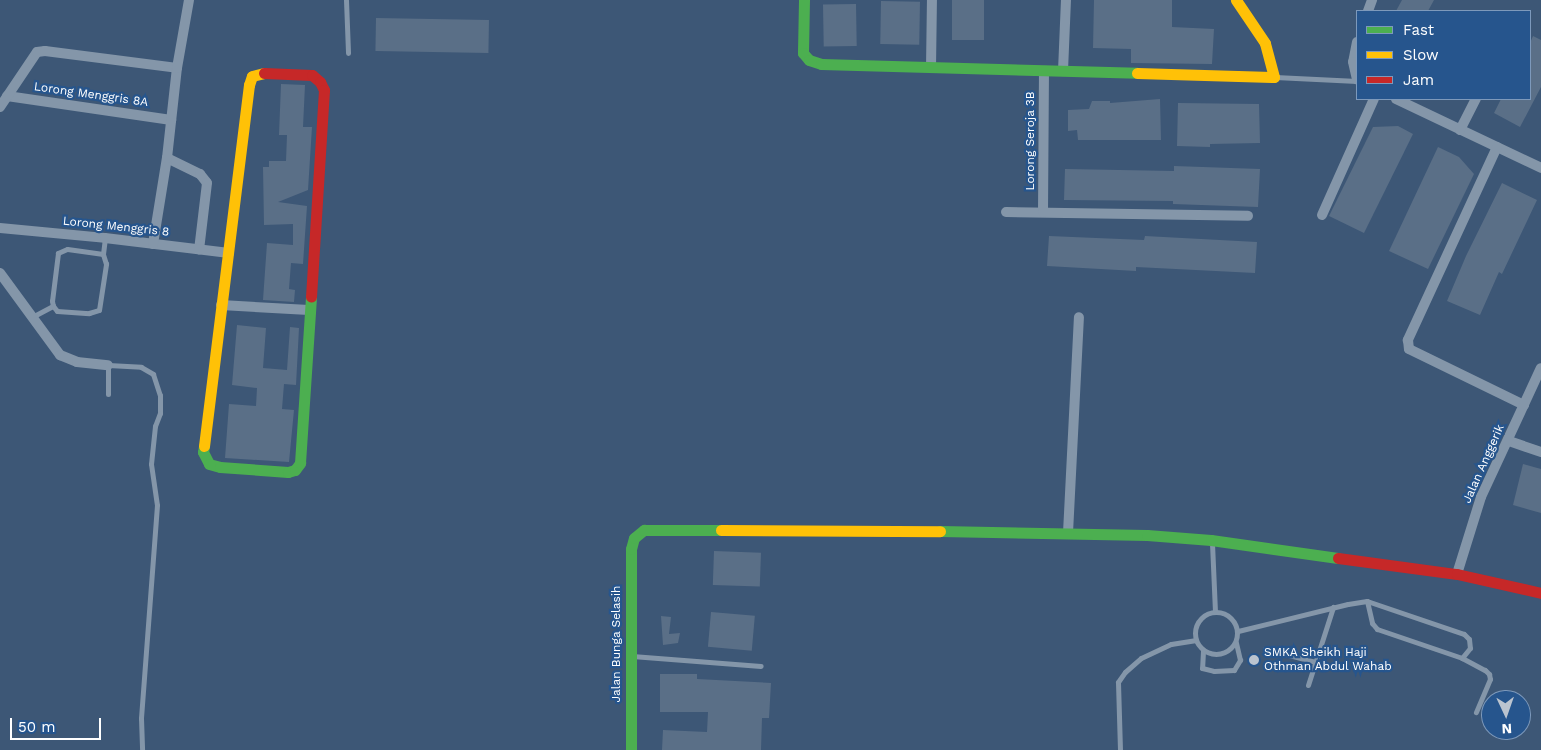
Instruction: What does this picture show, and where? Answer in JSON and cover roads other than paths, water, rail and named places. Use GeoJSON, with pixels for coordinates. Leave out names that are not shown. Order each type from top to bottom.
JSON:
{"type":"FeatureCollection","features":[{"type":"Feature","properties":{"kind":"street"},"geometry":{"type":"LineString","coordinates":[[153,244],[167,158],[177,68],[189,0]]}},
{"type":"Feature","properties":{"kind":"street"},"geometry":{"type":"LineString","coordinates":[[804,0],[803,53],[809,60],[821,64],[1274,77],[1265,43],[1236,0]]}},
{"type":"Feature","properties":{"kind":"street"},"geometry":{"type":"LineString","coordinates":[[930,68],[932,0]]}},
{"type":"Feature","properties":{"kind":"street"},"geometry":{"type":"LineString","coordinates":[[1064,71],[1066,0]]}},
{"type":"Feature","properties":{"kind":"street"},"geometry":{"type":"LineString","coordinates":[[1356,47],[1353,62],[1356,76]]}},
{"type":"Feature","properties":{"kind":"street"},"geometry":{"type":"LineString","coordinates":[[0,107],[37,52],[46,51],[177,68]]}},
{"type":"Feature","properties":{"kind":"street","name":"Lorong Seroja 3B"},"geometry":{"type":"LineString","coordinates":[[1043,212],[1044,71]]}},
{"type":"Feature","properties":{"kind":"street"},"geometry":{"type":"LineString","coordinates":[[264,73],[312,75],[320,82],[324,90],[300,463],[295,470],[288,472],[220,467],[209,464],[203,452],[221,305],[249,85],[252,76],[264,73]]}},
{"type":"Feature","properties":{"kind":"street","name":"Lorong Menggris 8A"},"geometry":{"type":"LineString","coordinates":[[7,96],[171,120]]}},
{"type":"Feature","properties":{"kind":"street"},"geometry":{"type":"LineString","coordinates":[[1322,214],[1374,100]]}},
{"type":"Feature","properties":{"kind":"street"},"geometry":{"type":"LineString","coordinates":[[1398,100],[1541,168]]}},
{"type":"Feature","properties":{"kind":"street"},"geometry":{"type":"LineString","coordinates":[[1460,130],[1475,100]]}},
{"type":"Feature","properties":{"kind":"street"},"geometry":{"type":"LineString","coordinates":[[1497,148],[1408,340],[1409,349],[1524,404]]}},
{"type":"Feature","properties":{"kind":"street"},"geometry":{"type":"LineString","coordinates":[[167,158],[200,174],[207,183],[199,250]]}},
{"type":"Feature","properties":{"kind":"street"},"geometry":{"type":"LineString","coordinates":[[1006,212],[1248,216]]}},
{"type":"Feature","properties":{"kind":"street","name":"Lorong Menggris 8"},"geometry":{"type":"LineString","coordinates":[[0,228],[229,253]]}},
{"type":"Feature","properties":{"kind":"street"},"geometry":{"type":"LineString","coordinates":[[0,273],[60,355],[78,362],[108,365]]}},
{"type":"Feature","properties":{"kind":"street"},"geometry":{"type":"LineString","coordinates":[[221,305],[310,310]]}},
{"type":"Feature","properties":{"kind":"street"},"geometry":{"type":"LineString","coordinates":[[1079,317],[1068,533],[1211,540],[1456,574],[1541,593]]}},
{"type":"Feature","properties":{"kind":"street","name":"Jalan Anggerik"},"geometry":{"type":"LineString","coordinates":[[1456,574],[1481,497],[1509,441],[1541,368]]}},
{"type":"Feature","properties":{"kind":"street"},"geometry":{"type":"LineString","coordinates":[[1509,441],[1541,452]]}},
{"type":"Feature","properties":{"kind":"street","name":"Jalan Bunga Selasih"},"geometry":{"type":"LineString","coordinates":[[631,750],[631,549],[634,538],[644,530],[1068,533]]}},
{"type":"Feature","properties":{"kind":"lane"},"geometry":{"type":"LineString","coordinates":[[346,0],[348,53]]}},
{"type":"Feature","properties":{"kind":"lane"},"geometry":{"type":"LineString","coordinates":[[1274,77],[1356,80]]}},
{"type":"Feature","properties":{"kind":"lane"},"geometry":{"type":"LineString","coordinates":[[52,306],[57,311],[89,313],[99,310],[106,264],[102,254],[105,238]]}},
{"type":"Feature","properties":{"kind":"lane"},"geometry":{"type":"LineString","coordinates":[[52,306],[58,253],[67,249],[102,254]]}},
{"type":"Feature","properties":{"kind":"lane"},"geometry":{"type":"LineString","coordinates":[[32,317],[52,306]]}},
{"type":"Feature","properties":{"kind":"lane"},"geometry":{"type":"LineString","coordinates":[[108,394],[108,365],[141,368],[153,374],[160,396],[151,464],[157,505],[142,718],[142,750]]}},
{"type":"Feature","properties":{"kind":"lane"},"geometry":{"type":"LineString","coordinates":[[1211,540],[1215,612]]}},
{"type":"Feature","properties":{"kind":"lane"},"geometry":{"type":"LineString","coordinates":[[1238,631],[1333,607],[1367,601],[1464,634],[1469,640],[1470,648],[1462,658]]}},
{"type":"Feature","properties":{"kind":"lane"},"geometry":{"type":"LineString","coordinates":[[1367,601],[1372,623],[1376,629],[1462,658],[1490,674],[1490,680],[1476,712]]}},
{"type":"Feature","properties":{"kind":"lane"},"geometry":{"type":"LineString","coordinates":[[1308,685],[1333,607]]}},
{"type":"Feature","properties":{"kind":"lane"},"geometry":{"type":"LineString","coordinates":[[1203,651],[1202,668],[1214,671],[1234,670],[1240,660],[1236,642],[1238,631],[1234,621],[1226,614],[1215,612],[1206,615],[1199,621],[1195,630],[1195,640],[1203,651],[1215,655],[1228,652],[1236,642]]}},
{"type":"Feature","properties":{"kind":"lane"},"geometry":{"type":"LineString","coordinates":[[1120,750],[1118,682],[1125,672],[1141,658],[1171,644],[1195,640]]}},
{"type":"Feature","properties":{"kind":"lane"},"geometry":{"type":"LineString","coordinates":[[1265,649],[1316,662]]}},
{"type":"Feature","properties":{"kind":"lane"},"geometry":{"type":"LineString","coordinates":[[632,656],[761,666]]}},
{"type":"Feature","properties":{"kind":"place","name":"SMKA Sheikh Haji Othman Abdul Wahab"},"geometry":{"type":"Point","coordinates":[1254,660]}}]}
